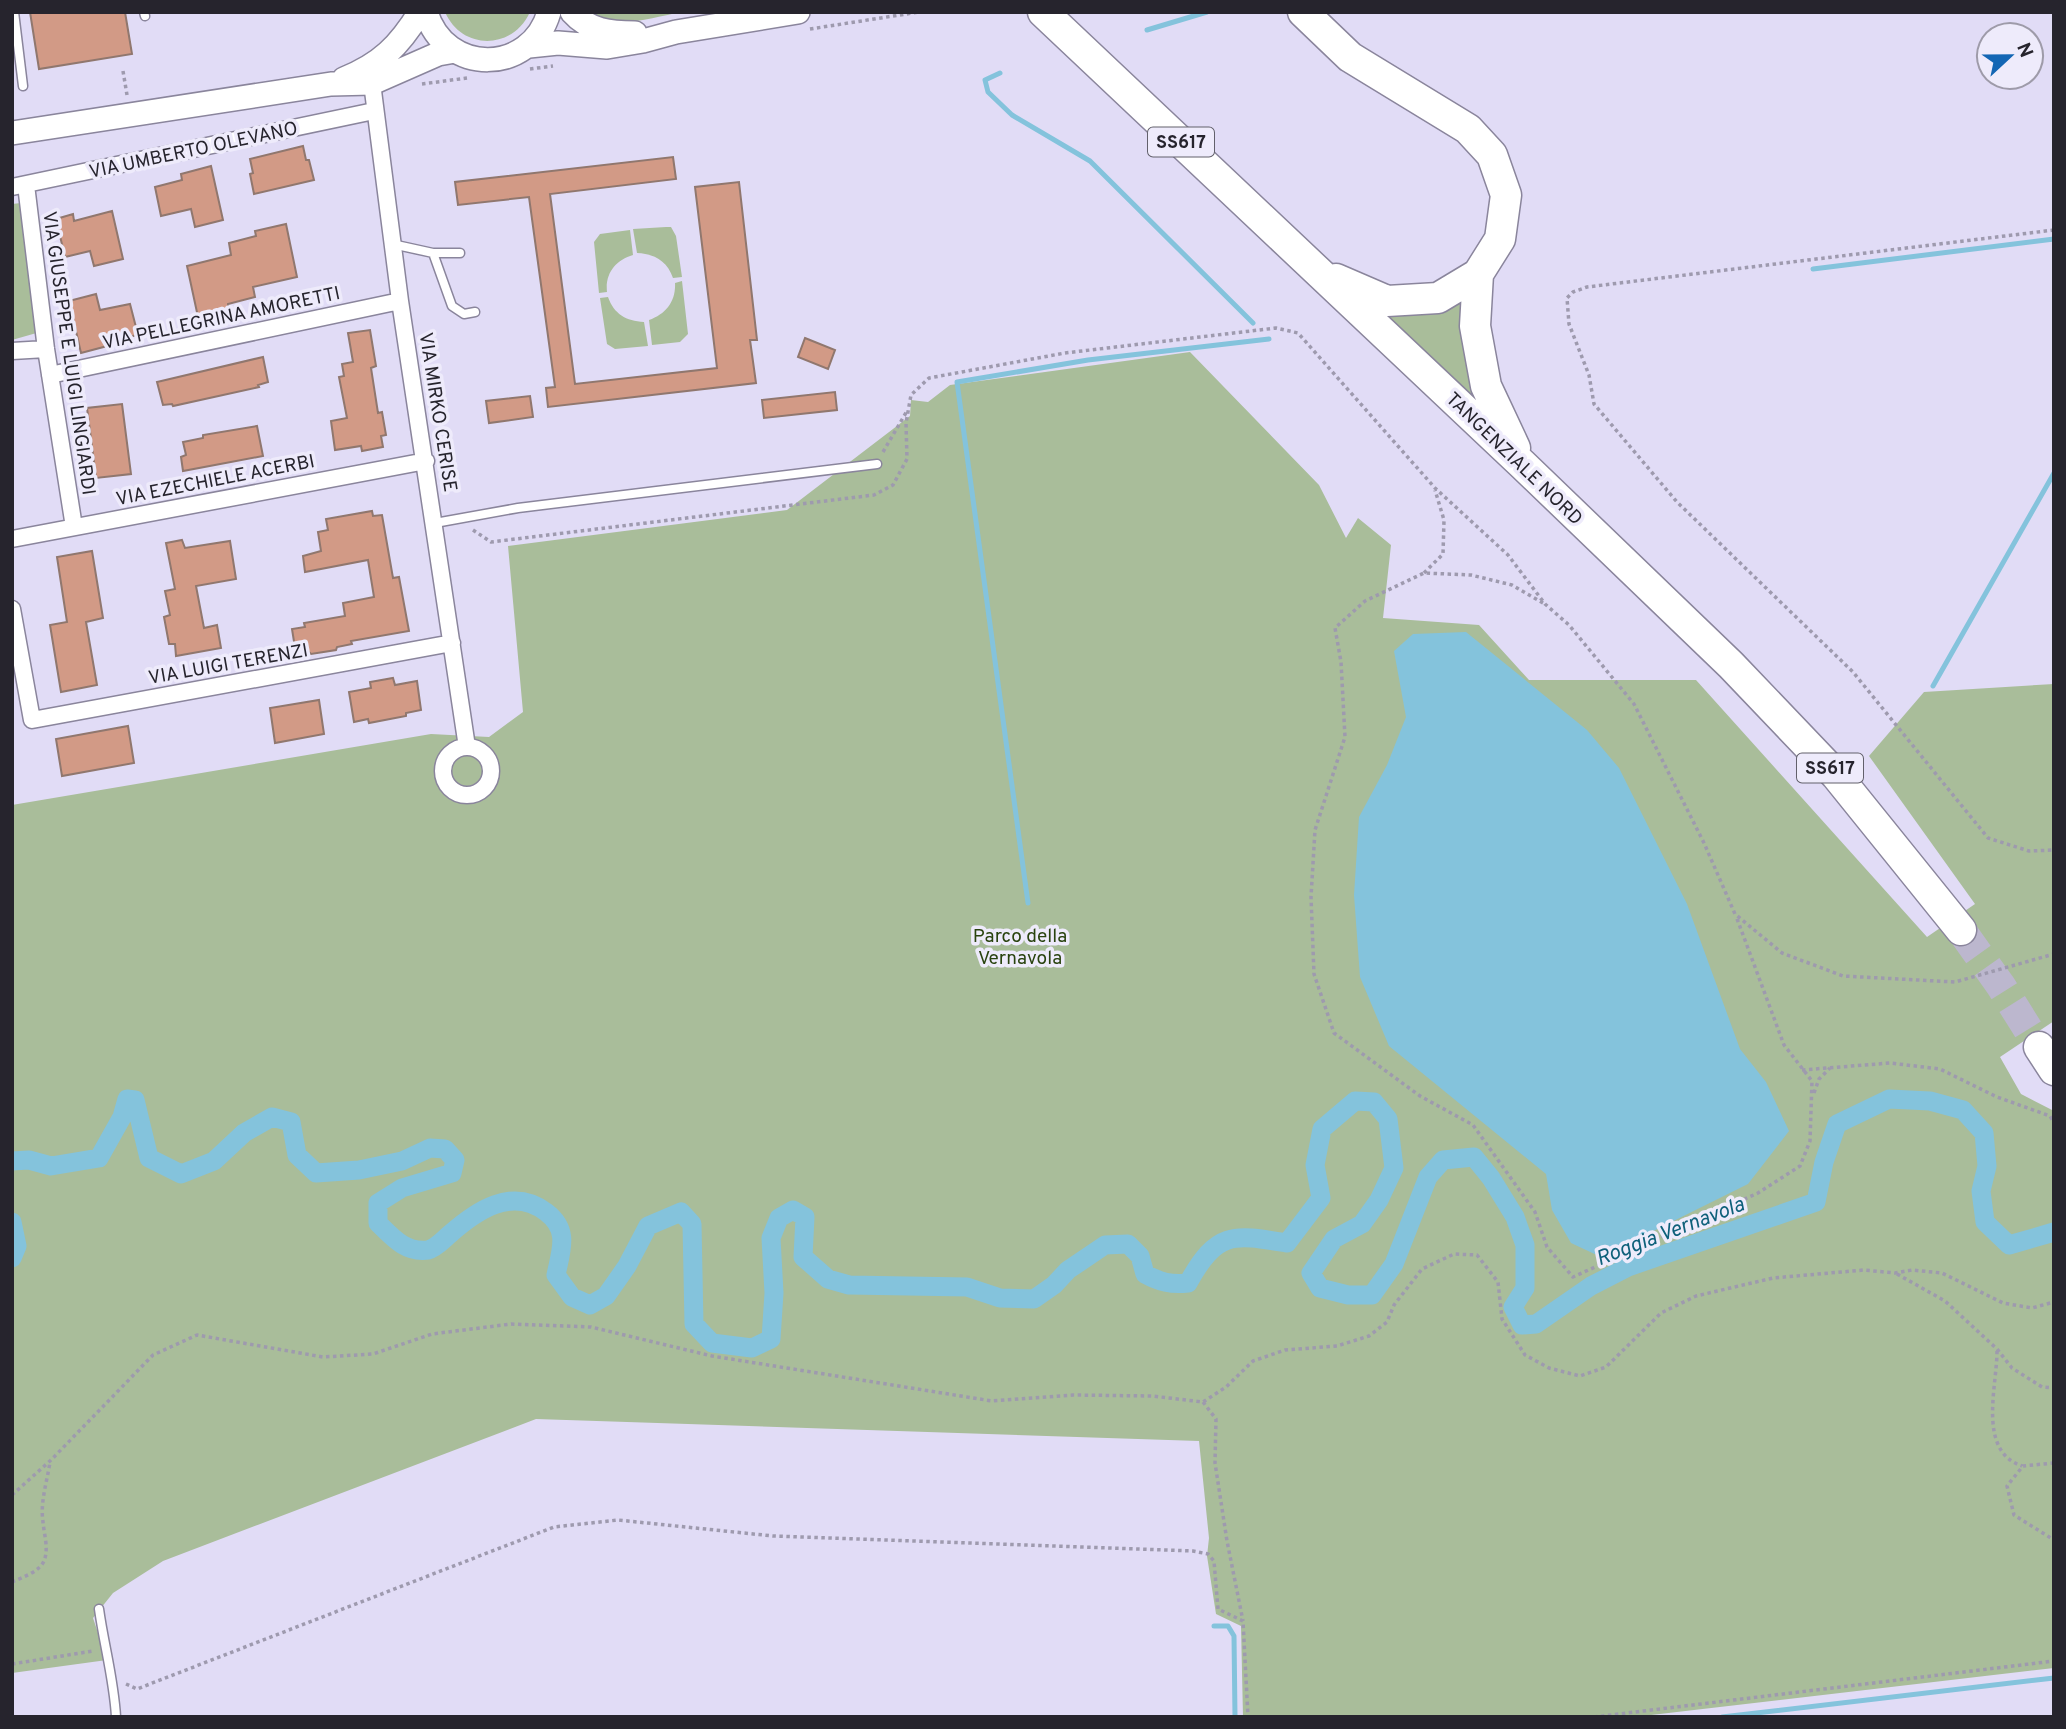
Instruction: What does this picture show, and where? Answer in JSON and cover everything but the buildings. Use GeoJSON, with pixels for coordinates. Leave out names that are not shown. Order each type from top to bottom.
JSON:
{"type":"FeatureCollection","features":[{"type":"Feature","properties":{"kind":"highway","name":"TANGENZIALE NORD"},"geometry":{"type":"LineString","coordinates":[[1043,12],[1731,665],[1836,775],[1961,930]]}},
{"type":"Feature","properties":{"kind":"highway"},"geometry":{"type":"LineString","coordinates":[[1303,12],[1328,26],[1350,57],[1468,129],[1492,155],[1506,195],[1500,239],[1478,274],[1438,298],[1387,301],[1318,271]]}},
{"type":"Feature","properties":{"kind":"highway"},"geometry":{"type":"LineString","coordinates":[[1478,274],[1475,326],[1486,386],[1522,464]]}},
{"type":"Feature","properties":{"kind":"street","name":"VIA UMBERTO OLEVANO"},"geometry":{"type":"LineString","coordinates":[[331,84],[376,63],[403,40],[420,12]]}},
{"type":"Feature","properties":{"kind":"street"},"geometry":{"type":"LineString","coordinates":[[426,12],[442,40],[455,51],[479,60],[512,56],[529,46],[542,30],[549,12]]}},
{"type":"Feature","properties":{"kind":"street"},"geometry":{"type":"LineString","coordinates":[[572,12],[579,20],[605,32],[676,32],[798,21]]}},
{"type":"Feature","properties":{"kind":"street"},"geometry":{"type":"LineString","coordinates":[[529,46],[558,43],[607,47],[676,32]]}},
{"type":"Feature","properties":{"kind":"street","name":"VIA UMBERTO OLEVANO"},"geometry":{"type":"LineString","coordinates":[[12,133],[331,84],[372,83],[438,54],[455,51]]}},
{"type":"Feature","properties":{"kind":"street","name":"VIA MIRKO CERISE"},"geometry":{"type":"LineString","coordinates":[[372,83],[400,301],[467,747]]}},
{"type":"Feature","properties":{"kind":"street","name":"VIA UMBERTO OLEVANO"},"geometry":{"type":"LineString","coordinates":[[19,186],[374,111]]}},
{"type":"Feature","properties":{"kind":"street","name":"VIA GIUSEPPE E LUIGI LINGIARDI"},"geometry":{"type":"LineString","coordinates":[[19,186],[74,527]]}},
{"type":"Feature","properties":{"kind":"street","name":"VIA PELLEGRINA AMORETTI"},"geometry":{"type":"LineString","coordinates":[[50,375],[400,301]]}},
{"type":"Feature","properties":{"kind":"street"},"geometry":{"type":"LineString","coordinates":[[12,351],[46,349]]}},
{"type":"Feature","properties":{"kind":"street","name":"VIA EZECHIELE ACERBI"},"geometry":{"type":"LineString","coordinates":[[12,539],[426,461]]}},
{"type":"Feature","properties":{"kind":"street"},"geometry":{"type":"LineString","coordinates":[[12,609],[20,701]]}},
{"type":"Feature","properties":{"kind":"street","name":"VIA LUIGI TERENZI"},"geometry":{"type":"LineString","coordinates":[[20,701],[33,720],[452,643]]}},
{"type":"Feature","properties":{"kind":"lane"},"geometry":{"type":"LineString","coordinates":[[13,12],[23,86]]}},
{"type":"Feature","properties":{"kind":"lane"},"geometry":{"type":"LineString","coordinates":[[393,244],[433,253],[460,253]]}},
{"type":"Feature","properties":{"kind":"lane"},"geometry":{"type":"LineString","coordinates":[[433,253],[452,306],[464,314],[475,312]]}},
{"type":"Feature","properties":{"kind":"lane"},"geometry":{"type":"LineString","coordinates":[[435,523],[518,508],[877,464]]}},
{"type":"Feature","properties":{"kind":"lane"},"geometry":{"type":"LineString","coordinates":[[99,1609],[114,1688],[116,1717]]}},
{"type":"Feature","properties":{"kind":"path"},"geometry":{"type":"LineString","coordinates":[[798,21],[919,12]]}},
{"type":"Feature","properties":{"kind":"path"},"geometry":{"type":"LineString","coordinates":[[529,69],[556,66]]}},
{"type":"Feature","properties":{"kind":"path"},"geometry":{"type":"LineString","coordinates":[[411,86],[477,77]]}},
{"type":"Feature","properties":{"kind":"path"},"geometry":{"type":"LineString","coordinates":[[2054,230],[1587,287],[1573,292],[1567,298],[1569,324],[1589,375],[1594,404],[1677,502],[1853,672],[1988,838],[2029,851],[2054,850]]}},
{"type":"Feature","properties":{"kind":"path"},"geometry":{"type":"LineString","coordinates":[[461,518],[469,528],[491,542],[874,495],[892,485],[906,459],[906,423],[911,395],[929,378],[1065,353],[1276,328],[1298,333],[1435,488],[1508,555],[1545,604]]}},
{"type":"Feature","properties":{"kind":"path"},"geometry":{"type":"LineString","coordinates":[[877,464],[902,416],[909,409]]}},
{"type":"Feature","properties":{"kind":"path"},"geometry":{"type":"LineString","coordinates":[[1424,573],[1471,575],[1512,585],[1545,604],[1569,625],[1634,704],[1704,843],[1735,914],[1784,1045],[1812,1080],[1810,1141],[1800,1166],[1758,1193],[1573,1277],[1548,1247],[1535,1212],[1474,1125],[1420,1096],[1334,1033],[1314,974],[1311,897],[1315,830],[1345,737],[1341,662],[1335,628],[1365,601],[1424,573],[1443,554],[1444,520],[1435,488]]}},
{"type":"Feature","properties":{"kind":"path"},"geometry":{"type":"LineString","coordinates":[[1735,914],[1782,953],[1843,976],[1955,982],[2054,954]]}},
{"type":"Feature","properties":{"kind":"path"},"geometry":{"type":"LineString","coordinates":[[1802,1070],[1890,1063],[1940,1069],[1997,1097],[2050,1116],[2054,1123]]}},
{"type":"Feature","properties":{"kind":"path"},"geometry":{"type":"LineString","coordinates":[[1813,1097],[1819,1079],[1831,1066]]}},
{"type":"Feature","properties":{"kind":"path"},"geometry":{"type":"LineString","coordinates":[[12,1495],[51,1460],[153,1355],[197,1335],[323,1357],[373,1354],[432,1334],[511,1324],[591,1327],[712,1356],[992,1401],[1073,1395],[1153,1396],[1203,1402],[1226,1387],[1253,1361],[1285,1350],[1337,1346],[1369,1336],[1387,1322],[1394,1305],[1422,1269],[1454,1254],[1477,1255],[1498,1282],[1502,1319],[1525,1355],[1549,1368],[1580,1376],[1606,1367],[1661,1313],[1696,1296],[1805,1273],[1864,1270],[1895,1273],[1912,1270],[1942,1273],[2003,1303],[2032,1308],[2054,1302]]}},
{"type":"Feature","properties":{"kind":"path"},"geometry":{"type":"LineString","coordinates":[[1895,1273],[1945,1301],[1997,1349],[2012,1368],[2042,1387],[2054,1388]]}},
{"type":"Feature","properties":{"kind":"path"},"geometry":{"type":"LineString","coordinates":[[1997,1349],[1993,1427],[2001,1452],[2009,1461],[2023,1466],[2054,1463]]}},
{"type":"Feature","properties":{"kind":"path"},"geometry":{"type":"LineString","coordinates":[[1203,1402],[1216,1419],[1215,1463],[1243,1621],[1248,1717]]}},
{"type":"Feature","properties":{"kind":"path"},"geometry":{"type":"LineString","coordinates":[[12,1582],[34,1571],[44,1560],[46,1542],[42,1519],[51,1460]]}},
{"type":"Feature","properties":{"kind":"path"},"geometry":{"type":"LineString","coordinates":[[2023,1466],[2007,1486],[2014,1516],[2054,1540]]}},
{"type":"Feature","properties":{"kind":"path"},"geometry":{"type":"LineString","coordinates":[[114,1688],[126,1684],[137,1689],[554,1527],[618,1520],[773,1536],[1193,1551],[1208,1554],[1214,1561],[1218,1609],[1243,1621]]}},
{"type":"Feature","properties":{"kind":"path"},"geometry":{"type":"LineString","coordinates":[[12,1664],[105,1650]]}},
{"type":"Feature","properties":{"kind":"path"},"geometry":{"type":"LineString","coordinates":[[1594,1717],[2054,1661]]}},
{"type":"Feature","properties":{"kind":"green space"},"geometry":{"type":"Polygon","coordinates":[[[445,12],[530,12],[512,34],[488,41],[463,34],[445,12]]]}},
{"type":"Feature","properties":{"kind":"green space"},"geometry":{"type":"Polygon","coordinates":[[[588,12],[682,12],[621,22],[598,18],[588,12]]]}},
{"type":"Feature","properties":{"kind":"green space"},"geometry":{"type":"Polygon","coordinates":[[[21,203],[40,332],[12,340],[12,204],[21,203]]]}},
{"type":"Feature","properties":{"kind":"green space"},"geometry":{"type":"Polygon","coordinates":[[[671,227],[676,236],[682,277],[673,278],[660,260],[637,253],[633,229],[671,227]]]}},
{"type":"Feature","properties":{"kind":"green space"},"geometry":{"type":"Polygon","coordinates":[[[630,230],[633,255],[621,260],[613,268],[608,279],[607,292],[599,293],[594,242],[600,234],[630,230]]]}},
{"type":"Feature","properties":{"kind":"green space"},"geometry":{"type":"Polygon","coordinates":[[[682,281],[688,334],[680,342],[652,345],[649,320],[669,306],[674,296],[675,283],[682,281]]]}},
{"type":"Feature","properties":{"kind":"green space"},"geometry":{"type":"Polygon","coordinates":[[[1461,295],[1478,396],[1474,398],[1385,315],[1461,295]]]}},
{"type":"Feature","properties":{"kind":"green space"},"geometry":{"type":"Polygon","coordinates":[[[608,297],[622,316],[644,322],[648,346],[615,349],[607,344],[600,298],[608,297]]]}},
{"type":"Feature","properties":{"kind":"green space","name":"Parco della Vernavola"},"geometry":{"type":"Polygon","coordinates":[[[1190,352],[1319,485],[1346,538],[1358,518],[1391,545],[1383,618],[1479,625],[1529,680],[1696,680],[1927,937],[1975,904],[1869,756],[1924,692],[2054,684],[2054,1021],[2000,1057],[2021,1094],[2054,1111],[2054,1668],[1634,1717],[1243,1717],[1241,1626],[1216,1614],[1207,1556],[1209,1538],[1199,1441],[536,1419],[163,1561],[113,1593],[93,1618],[107,1660],[12,1673],[12,805],[431,734],[489,737],[523,712],[508,546],[787,510],[910,416],[911,400],[928,402],[950,385],[1190,352]]]}},
{"type":"Feature","properties":{"kind":"water"},"geometry":{"type":"Polygon","coordinates":[[[1466,632],[1587,730],[1619,768],[1687,904],[1740,1049],[1766,1082],[1789,1131],[1748,1184],[1601,1257],[1571,1243],[1552,1210],[1546,1174],[1389,1046],[1360,977],[1354,895],[1359,817],[1387,765],[1406,717],[1394,651],[1413,634],[1466,632]]]}},
{"type":"Feature","properties":{"kind":"waterway"},"geometry":{"type":"LineString","coordinates":[[1147,30],[1207,12]]}},
{"type":"Feature","properties":{"kind":"waterway"},"geometry":{"type":"LineString","coordinates":[[1000,73],[985,80],[988,92],[1012,115],[1090,161],[1253,323]]}},
{"type":"Feature","properties":{"kind":"waterway"},"geometry":{"type":"LineString","coordinates":[[1813,269],[2054,239]]}},
{"type":"Feature","properties":{"kind":"waterway"},"geometry":{"type":"LineString","coordinates":[[1028,903],[957,382],[1088,360],[1269,339]]}},
{"type":"Feature","properties":{"kind":"waterway"},"geometry":{"type":"LineString","coordinates":[[1933,686],[2054,473]]}},
{"type":"Feature","properties":{"kind":"waterway","name":"Roggia Vernavola"},"geometry":{"type":"LineString","coordinates":[[12,1161],[29,1160],[51,1166],[99,1158],[122,1117],[127,1099],[135,1100],[149,1158],[181,1174],[214,1161],[244,1133],[272,1117],[291,1122],[297,1155],[316,1173],[359,1170],[402,1161],[430,1148],[445,1149],[455,1160],[452,1173],[402,1188],[378,1203],[378,1223],[406,1247],[428,1250],[437,1246],[471,1217],[495,1205],[508,1201],[533,1205],[554,1219],[561,1233],[556,1275],[572,1297],[590,1305],[606,1296],[627,1266],[648,1226],[681,1212],[692,1224],[694,1324],[712,1343],[752,1348],[771,1339],[774,1293],[771,1238],[779,1218],[793,1210],[805,1217],[803,1257],[828,1279],[849,1285],[967,1287],[1000,1298],[1034,1299],[1054,1285],[1068,1270],[1105,1245],[1128,1244],[1140,1256],[1145,1274],[1166,1282],[1188,1283],[1208,1254],[1228,1240],[1252,1238],[1287,1243],[1321,1198],[1315,1165],[1322,1129],[1355,1101],[1374,1102],[1388,1119],[1394,1168],[1379,1200],[1362,1224],[1334,1239],[1311,1273],[1320,1288],[1348,1295],[1372,1295],[1394,1264],[1428,1177],[1443,1160],[1474,1157],[1491,1178],[1515,1217],[1525,1245],[1525,1288],[1513,1307],[1522,1325],[1536,1324],[1591,1286],[1628,1267],[1816,1202],[1824,1162],[1837,1124],[1889,1099],[1930,1101],[1963,1110],[1984,1133],[1987,1166],[1981,1191],[1985,1222],[2009,1245],[2054,1232]]}},
{"type":"Feature","properties":{"kind":"waterway","name":"Roggia Vernavola"},"geometry":{"type":"LineString","coordinates":[[12,1222],[17,1246],[12,1258]]}},
{"type":"Feature","properties":{"kind":"waterway"},"geometry":{"type":"LineString","coordinates":[[1214,1626],[1228,1626],[1234,1636],[1235,1717]]}},
{"type":"Feature","properties":{"kind":"waterway"},"geometry":{"type":"LineString","coordinates":[[1722,1717],[2054,1678]]}},
{"type":"Feature","properties":{"kind":"tunnel"},"geometry":{"type":"LineString","coordinates":[[1961,930],[2001,986],[2039,1047]]}}]}
